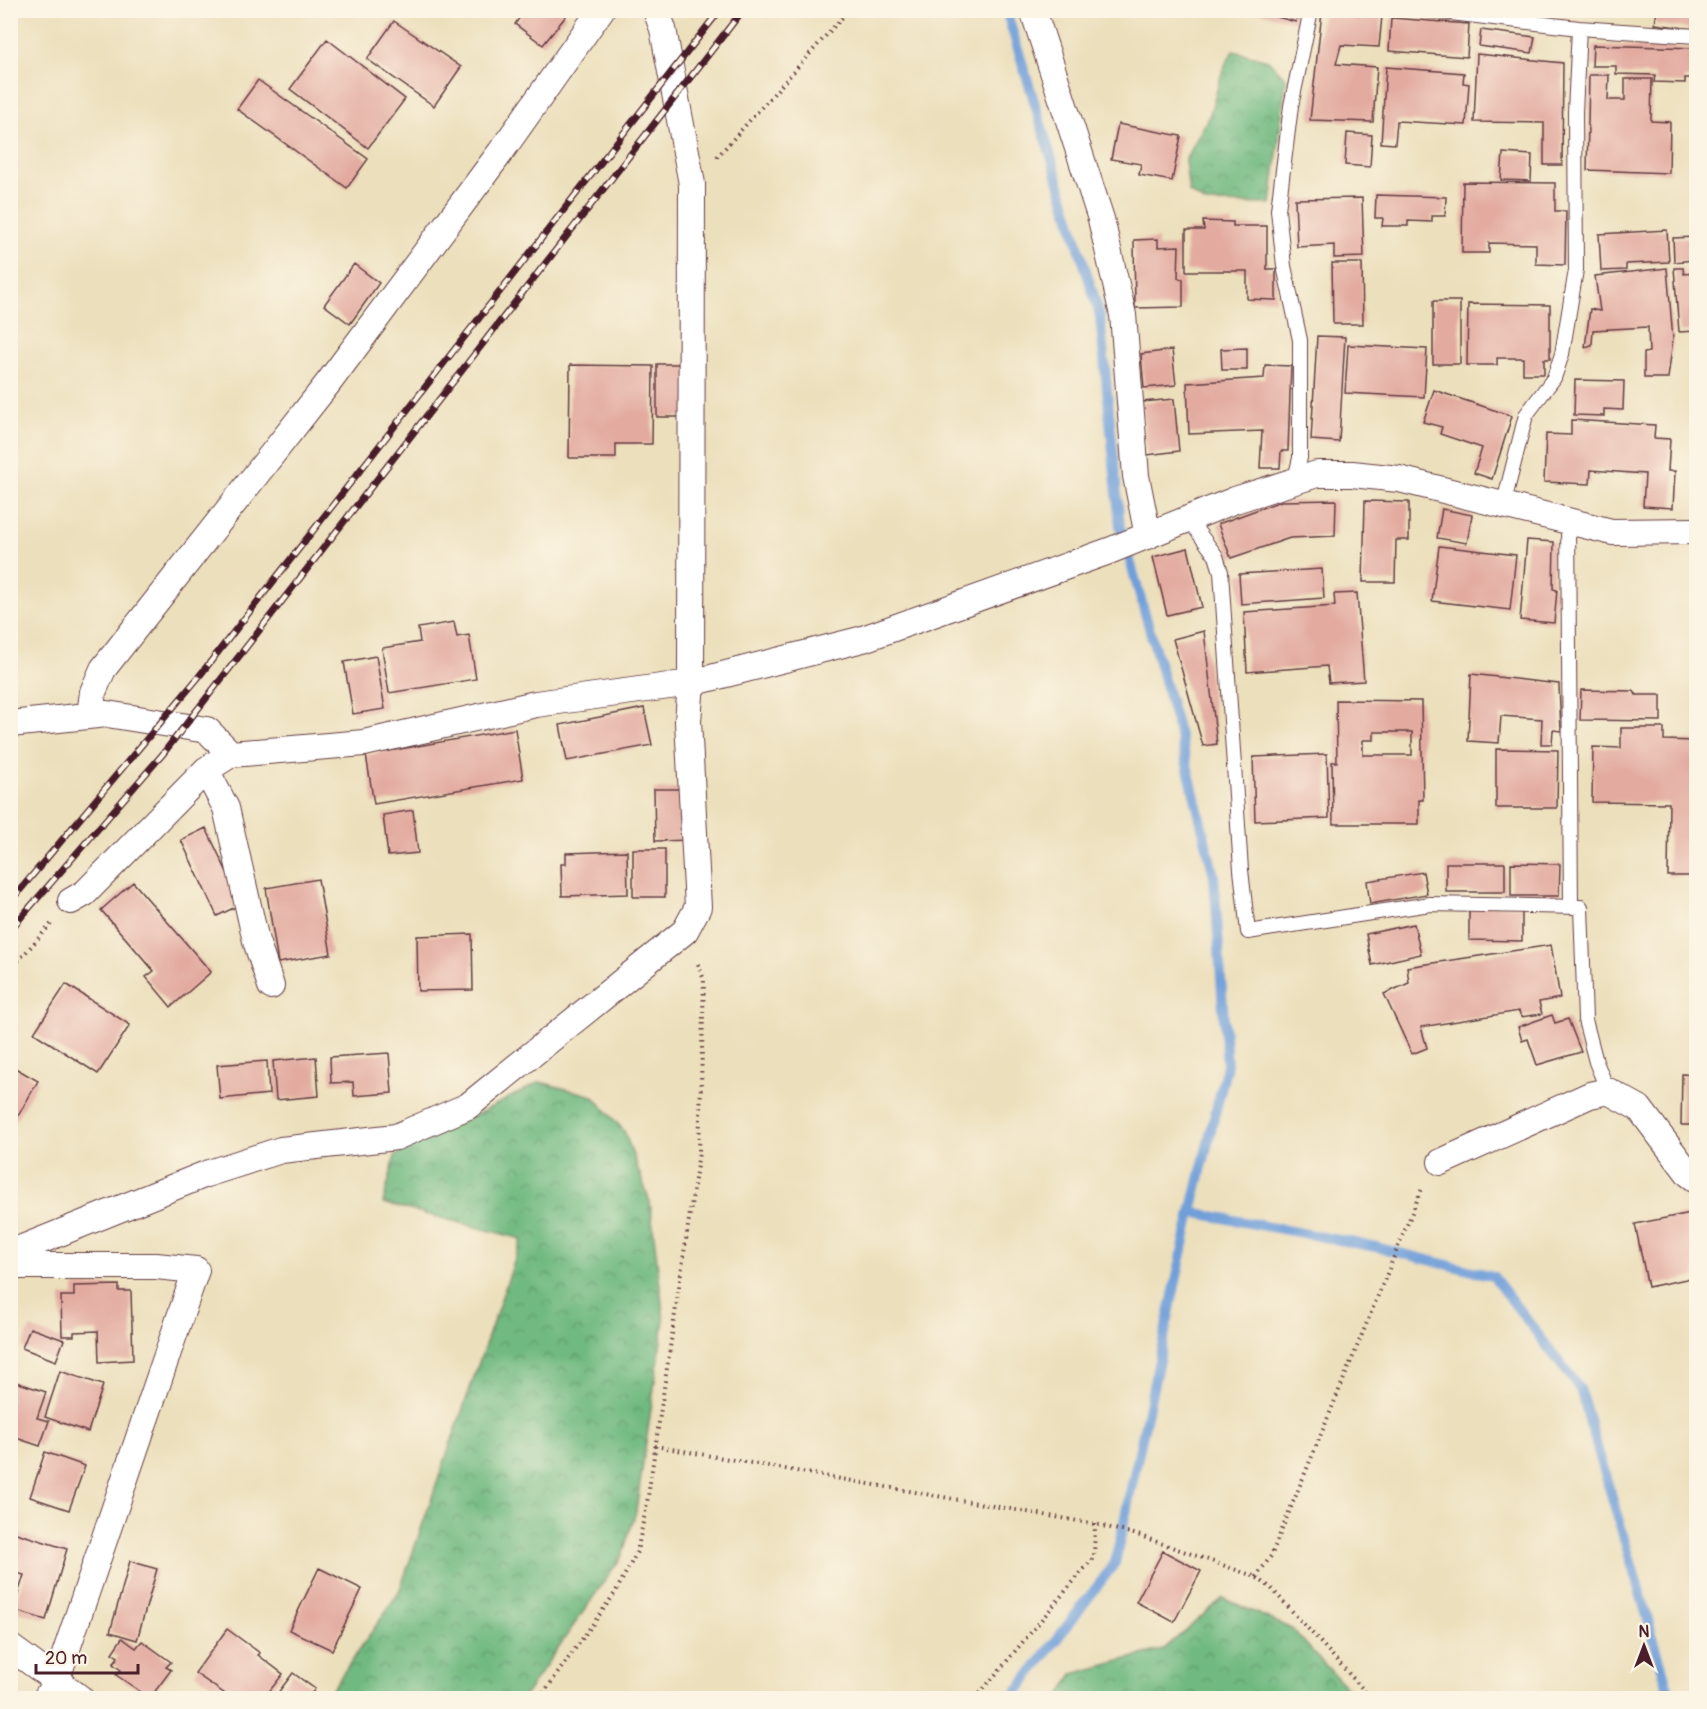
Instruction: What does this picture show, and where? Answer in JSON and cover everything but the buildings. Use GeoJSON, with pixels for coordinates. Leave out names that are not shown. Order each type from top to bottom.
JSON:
{"type":"FeatureCollection","features":[{"type":"Feature","properties":{"kind":"street"},"geometry":{"type":"LineString","coordinates":[[90,715],[93,692],[103,669],[343,363],[500,153],[601,10]]}},
{"type":"Feature","properties":{"kind":"street"},"geometry":{"type":"LineString","coordinates":[[10,1253],[206,1174],[249,1160],[281,1150],[396,1137],[468,1106],[685,931],[698,907],[688,721],[691,682],[692,184],[663,29],[657,10]]}},
{"type":"Feature","properties":{"kind":"street"},"geometry":{"type":"LineString","coordinates":[[1033,10],[1101,219],[1123,315],[1136,476],[1144,537]]}},
{"type":"Feature","properties":{"kind":"street"},"geometry":{"type":"LineString","coordinates":[[71,901],[85,893],[206,770],[231,754],[364,743],[536,704],[691,682],[863,639],[1109,551],[1295,479],[1317,474],[1352,474],[1399,479],[1612,532],[1696,531]]}},
{"type":"Feature","properties":{"kind":"street"},"geometry":{"type":"LineString","coordinates":[[10,724],[107,714],[207,730],[231,754]]}},
{"type":"Feature","properties":{"kind":"street"},"geometry":{"type":"LineString","coordinates":[[206,770],[226,808],[256,941],[271,986]]}},
{"type":"Feature","properties":{"kind":"street"},"geometry":{"type":"LineString","coordinates":[[1441,1162],[1590,1095],[1608,1091],[1639,1108],[1689,1174],[1696,1179]]}},
{"type":"Feature","properties":{"kind":"street"},"geometry":{"type":"LineString","coordinates":[[10,1266],[156,1266],[196,1270],[51,1689]]}},
{"type":"Feature","properties":{"kind":"street"},"geometry":{"type":"LineString","coordinates":[[10,1647],[51,1689],[80,1698]]}},
{"type":"Feature","properties":{"kind":"lane"},"geometry":{"type":"LineString","coordinates":[[1295,479],[1300,458],[1300,340],[1282,255],[1278,210],[1291,106],[1311,10]]}},
{"type":"Feature","properties":{"kind":"lane"},"geometry":{"type":"LineString","coordinates":[[1426,10],[1579,28],[1696,36]]}},
{"type":"Feature","properties":{"kind":"lane"},"geometry":{"type":"LineString","coordinates":[[1503,506],[1526,415],[1554,378],[1559,362],[1576,270],[1575,112],[1579,28]]}},
{"type":"Feature","properties":{"kind":"lane"},"geometry":{"type":"LineString","coordinates":[[1189,520],[1216,556],[1221,572],[1241,870],[1248,932],[1430,904],[1581,907],[1585,1020],[1596,1062],[1608,1091]]}},
{"type":"Feature","properties":{"kind":"lane"},"geometry":{"type":"LineString","coordinates":[[1568,521],[1571,906]]}},
{"type":"Feature","properties":{"kind":"path"},"geometry":{"type":"LineString","coordinates":[[692,184],[849,10]]}},
{"type":"Feature","properties":{"kind":"path"},"geometry":{"type":"LineString","coordinates":[[10,970],[71,901]]}},
{"type":"Feature","properties":{"kind":"path"},"geometry":{"type":"LineString","coordinates":[[540,1698],[615,1593],[637,1552],[699,1152],[704,980],[685,931]]}},
{"type":"Feature","properties":{"kind":"path"},"geometry":{"type":"LineString","coordinates":[[1256,1577],[1271,1556],[1424,1182],[1441,1162]]}},
{"type":"Feature","properties":{"kind":"path"},"geometry":{"type":"LineString","coordinates":[[655,1446],[1095,1524],[1138,1535],[1256,1577],[1271,1588],[1371,1698]]}},
{"type":"Feature","properties":{"kind":"path"},"geometry":{"type":"LineString","coordinates":[[976,1698],[1094,1557],[1095,1524]]}},
{"type":"Feature","properties":{"kind":"green space"},"geometry":{"type":"Polygon","coordinates":[[[1233,51],[1268,60],[1286,79],[1271,204],[1206,203],[1189,192],[1185,161],[1210,114],[1223,69],[1233,51]]]}},
{"type":"Feature","properties":{"kind":"green space"},"geometry":{"type":"Polygon","coordinates":[[[540,1082],[593,1096],[624,1131],[650,1202],[664,1320],[636,1511],[622,1556],[523,1698],[326,1698],[399,1592],[522,1239],[383,1203],[395,1156],[540,1082]]]}},
{"type":"Feature","properties":{"kind":"green space"},"geometry":{"type":"Polygon","coordinates":[[[1223,1598],[1292,1629],[1356,1698],[1058,1698],[1073,1674],[1164,1649],[1223,1598]]]}},
{"type":"Feature","properties":{"kind":"waterway"},"geometry":{"type":"LineString","coordinates":[[1006,10],[1100,316],[1120,526],[1180,736],[1214,876],[1227,1065],[1191,1212],[1115,1563],[1012,1698]]}},
{"type":"Feature","properties":{"kind":"waterway"},"geometry":{"type":"LineString","coordinates":[[1191,1212],[1376,1247],[1493,1276],[1580,1389],[1671,1698]]}},
{"type":"Feature","properties":{"kind":"railway"},"geometry":{"type":"LineString","coordinates":[[10,902],[197,679],[720,10]]}},
{"type":"Feature","properties":{"kind":"railway"},"geometry":{"type":"LineString","coordinates":[[10,930],[162,755],[743,10]]}}]}
